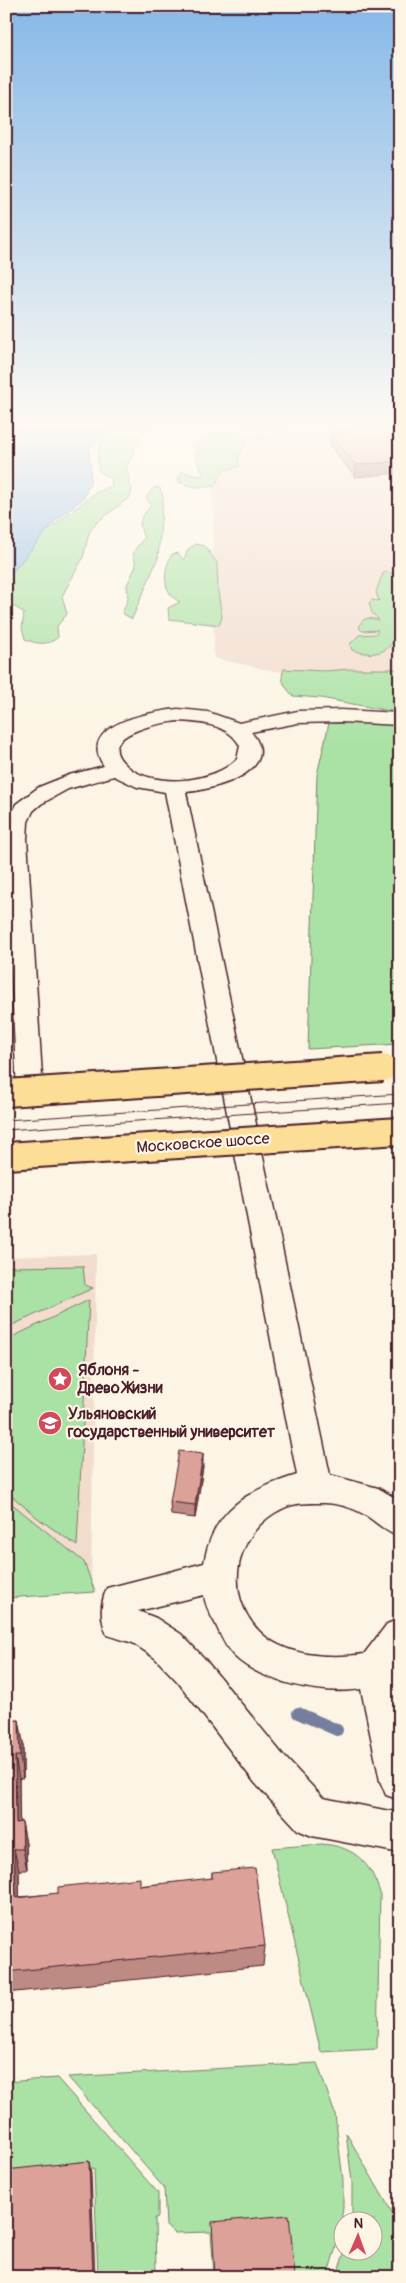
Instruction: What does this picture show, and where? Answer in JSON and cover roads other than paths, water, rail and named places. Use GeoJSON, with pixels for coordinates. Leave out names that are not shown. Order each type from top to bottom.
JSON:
{"type":"FeatureCollection","features":[{"type":"Feature","properties":{"kind":"main road"},"geometry":{"type":"LineString","coordinates":[[18,1093],[383,1068]]}},
{"type":"Feature","properties":{"kind":"main road","name":"Московское шоссе"},"geometry":{"type":"LineString","coordinates":[[6,1156],[400,1131]]}},
{"type":"Feature","properties":{"kind":"street"},"geometry":{"type":"LineString","coordinates":[[159,716],[195,716],[226,723],[237,730],[246,738],[250,748],[249,758],[242,767],[214,782],[174,786],[136,779],[112,764],[107,754],[109,744],[115,735],[141,720],[159,716]]}},
{"type":"Feature","properties":{"kind":"street"},"geometry":{"type":"LineString","coordinates":[[237,730],[298,717],[342,716],[400,719]]}},
{"type":"Feature","properties":{"kind":"street"},"geometry":{"type":"LineString","coordinates":[[18,1093],[16,839],[18,818],[27,805],[47,790],[78,778],[118,769]]}},
{"type":"Feature","properties":{"kind":"street"},"geometry":{"type":"LineString","coordinates":[[174,786],[316,1488]]}},
{"type":"Feature","properties":{"kind":"street"},"geometry":{"type":"LineString","coordinates":[[400,1522],[384,1507],[364,1498],[316,1488],[295,1489],[266,1499],[245,1514],[232,1530],[223,1553],[220,1575],[220,1594],[227,1615],[248,1645],[280,1663],[307,1671],[334,1675],[355,1674],[375,1669],[400,1636]]}},
{"type":"Feature","properties":{"kind":"street"},"geometry":{"type":"LineString","coordinates":[[220,1575],[120,1599],[120,1623],[142,1630],[168,1646],[191,1670],[268,1769],[312,1816],[400,1833]]}},
{"type":"Feature","properties":{"kind":"street"},"geometry":{"type":"LineString","coordinates":[[375,1669],[400,1781]]}},
{"type":"Feature","properties":{"kind":"water"},"geometry":{"type":"Polygon","coordinates":[[[6,532],[46,532],[6,580],[6,532]]]}},
{"type":"Feature","properties":{"kind":"waterway"},"geometry":{"type":"LineString","coordinates":[[298,1713],[337,1730]]}},
{"type":"Feature","properties":{"kind":"tram line"},"geometry":{"type":"LineString","coordinates":[[6,1120],[400,1094]]}},
{"type":"Feature","properties":{"kind":"tram line"},"geometry":{"type":"LineString","coordinates":[[6,1130],[400,1103]]}},
{"type":"Feature","properties":{"kind":"place","name":"Яблоня - Древо Жизни"},"geometry":{"type":"Point","coordinates":[60,1379]}},
{"type":"Feature","properties":{"kind":"place","name":"Ульяновский государственный университет"},"geometry":{"type":"Point","coordinates":[50,1423]}}]}
